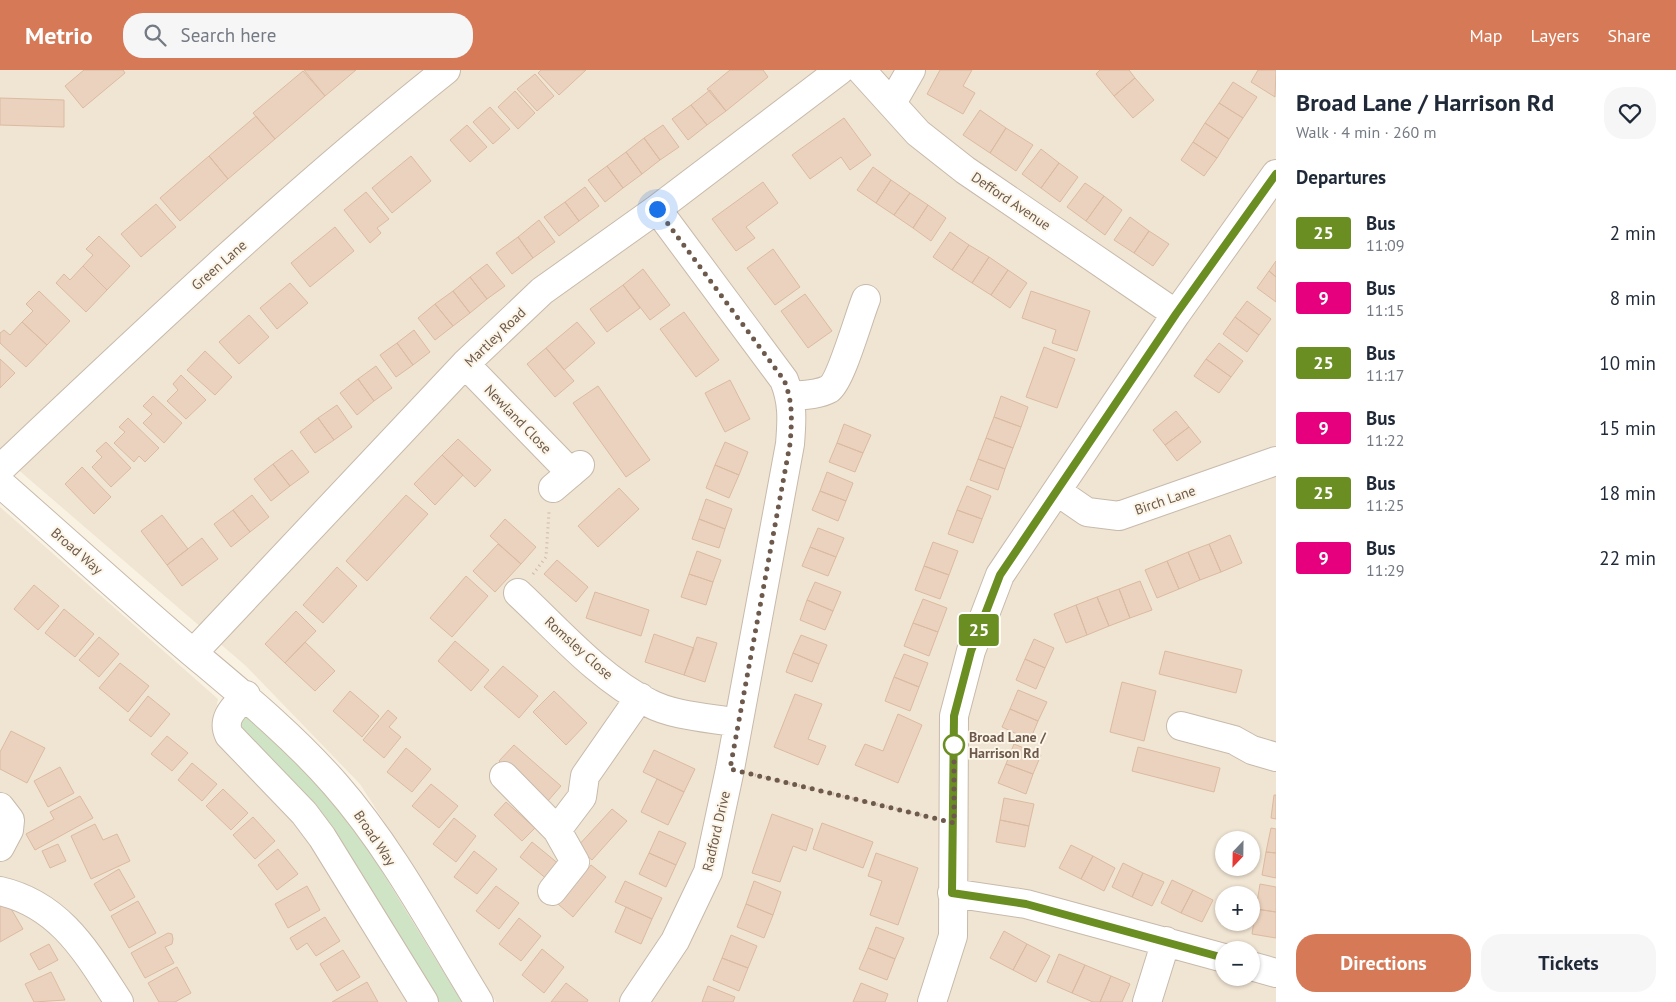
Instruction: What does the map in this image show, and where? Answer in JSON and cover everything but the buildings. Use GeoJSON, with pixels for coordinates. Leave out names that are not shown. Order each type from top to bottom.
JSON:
{"type":"FeatureCollection","features":[{"type":"Feature","properties":{"kind":"street","name":"Green Lane"},"geometry":{"type":"LineString","coordinates":[[0,469],[176,302],[380,122],[446,70]]}},
{"type":"Feature","properties":{"kind":"street","name":"Martley Road"},"geometry":{"type":"LineString","coordinates":[[193,653],[465,364],[542,291],[657,209],[840,70]]}},
{"type":"Feature","properties":{"kind":"street","name":"Defford Avenue"},"geometry":{"type":"LineString","coordinates":[[861,70],[918,133],[965,170],[1176,314]]}},
{"type":"Feature","properties":{"kind":"street"},"geometry":{"type":"LineString","coordinates":[[892,103],[911,70]]}},
{"type":"Feature","properties":{"kind":"street"},"geometry":{"type":"LineString","coordinates":[[932,1002],[953,936],[954,716],[971,651],[1000,575],[1058,492],[1176,314],[1276,174]]}},
{"type":"Feature","properties":{"kind":"street","name":"Radford Drive"},"geometry":{"type":"LineString","coordinates":[[634,1002],[675,941],[708,872],[730,769],[790,444],[792,411],[791,396],[784,380],[657,209]]}},
{"type":"Feature","properties":{"kind":"street"},"geometry":{"type":"LineString","coordinates":[[791,396],[820,392],[830,388],[840,375],[866,299]]}},
{"type":"Feature","properties":{"kind":"street","name":"Newland Close"},"geometry":{"type":"LineString","coordinates":[[465,364],[568,476]]}},
{"type":"Feature","properties":{"kind":"street","name":"Birch Lane"},"geometry":{"type":"LineString","coordinates":[[1058,492],[1087,512],[1119,516],[1276,461]]}},
{"type":"Feature","properties":{"kind":"street","name":"Broad Way"},"geometry":{"type":"LineString","coordinates":[[0,483],[193,653],[246,695],[335,784],[357,811],[398,871],[479,1002]]}},
{"type":"Feature","properties":{"kind":"street","name":"Romsley Close"},"geometry":{"type":"LineString","coordinates":[[532,600],[604,674],[650,704],[685,714],[738,723]]}},
{"type":"Feature","properties":{"kind":"street"},"geometry":{"type":"LineString","coordinates":[[246,695],[229,714],[226,729],[229,735],[304,813],[322,837],[424,1002]]}},
{"type":"Feature","properties":{"kind":"street"},"geometry":{"type":"LineString","coordinates":[[558,830],[582,797],[586,776],[640,697]]}},
{"type":"Feature","properties":{"kind":"street"},"geometry":{"type":"LineString","coordinates":[[1181,726],[1234,740],[1252,750],[1276,757]]}},
{"type":"Feature","properties":{"kind":"street"},"geometry":{"type":"LineString","coordinates":[[504,776],[558,830],[575,862],[552,891]]}},
{"type":"Feature","properties":{"kind":"street"},"geometry":{"type":"LineString","coordinates":[[0,807],[10,820],[9,830],[0,847]]}},
{"type":"Feature","properties":{"kind":"street"},"geometry":{"type":"LineString","coordinates":[[0,891],[41,906],[66,928],[84,948],[118,1002]]}},
{"type":"Feature","properties":{"kind":"street"},"geometry":{"type":"LineString","coordinates":[[952,893],[1026,904],[1215,955]]}},
{"type":"Feature","properties":{"kind":"street"},"geometry":{"type":"LineString","coordinates":[[1146,1002],[1166,941]]}},
{"type":"Feature","properties":{"kind":"street"},"geometry":{"type":"LineString","coordinates":[[1260,969],[1276,973]]}},
{"type":"Feature","properties":{"kind":"path"},"geometry":{"type":"LineString","coordinates":[[532,600],[546,557],[549,507],[560,496],[568,476]]}},
{"type":"Feature","properties":{"kind":"path"},"geometry":{"type":"LineString","coordinates":[[730,769],[954,823]]}},
{"type":"Feature","properties":{"kind":"shaded area"},"geometry":{"type":"Polygon","coordinates":[[[0,70],[1276,70],[1276,1002],[496,1002],[447,920],[360,784],[246,666],[0,454],[0,70]]]}},
{"type":"Feature","properties":{"kind":"shaded area"},"geometry":{"type":"Polygon","coordinates":[[[0,507],[218,699],[212,729],[309,840],[410,1002],[0,1002],[0,507]]]}},
{"type":"Feature","properties":{"kind":"green space"},"geometry":{"type":"Polygon","coordinates":[[[245,716],[251,719],[320,784],[356,829],[462,1002],[436,1002],[237,724],[245,716]]]}},
{"type":"Feature","properties":{"kind":"bus line","name":"25"},"geometry":{"type":"LineString","coordinates":[[1215,955],[1026,904],[952,893],[954,716],[971,651],[1000,575],[1058,492],[1176,314],[1276,174]]}},
{"type":"Feature","properties":{"kind":"place","name":"Broad Lane / Harrison Rd"},"geometry":{"type":"Point","coordinates":[954,745]}},
{"type":"Feature","properties":{"kind":"route"},"geometry":{"type":"LineString","coordinates":[[657,209],[784,380],[791,396],[790,444],[730,769],[954,823],[954,745]]}}]}
